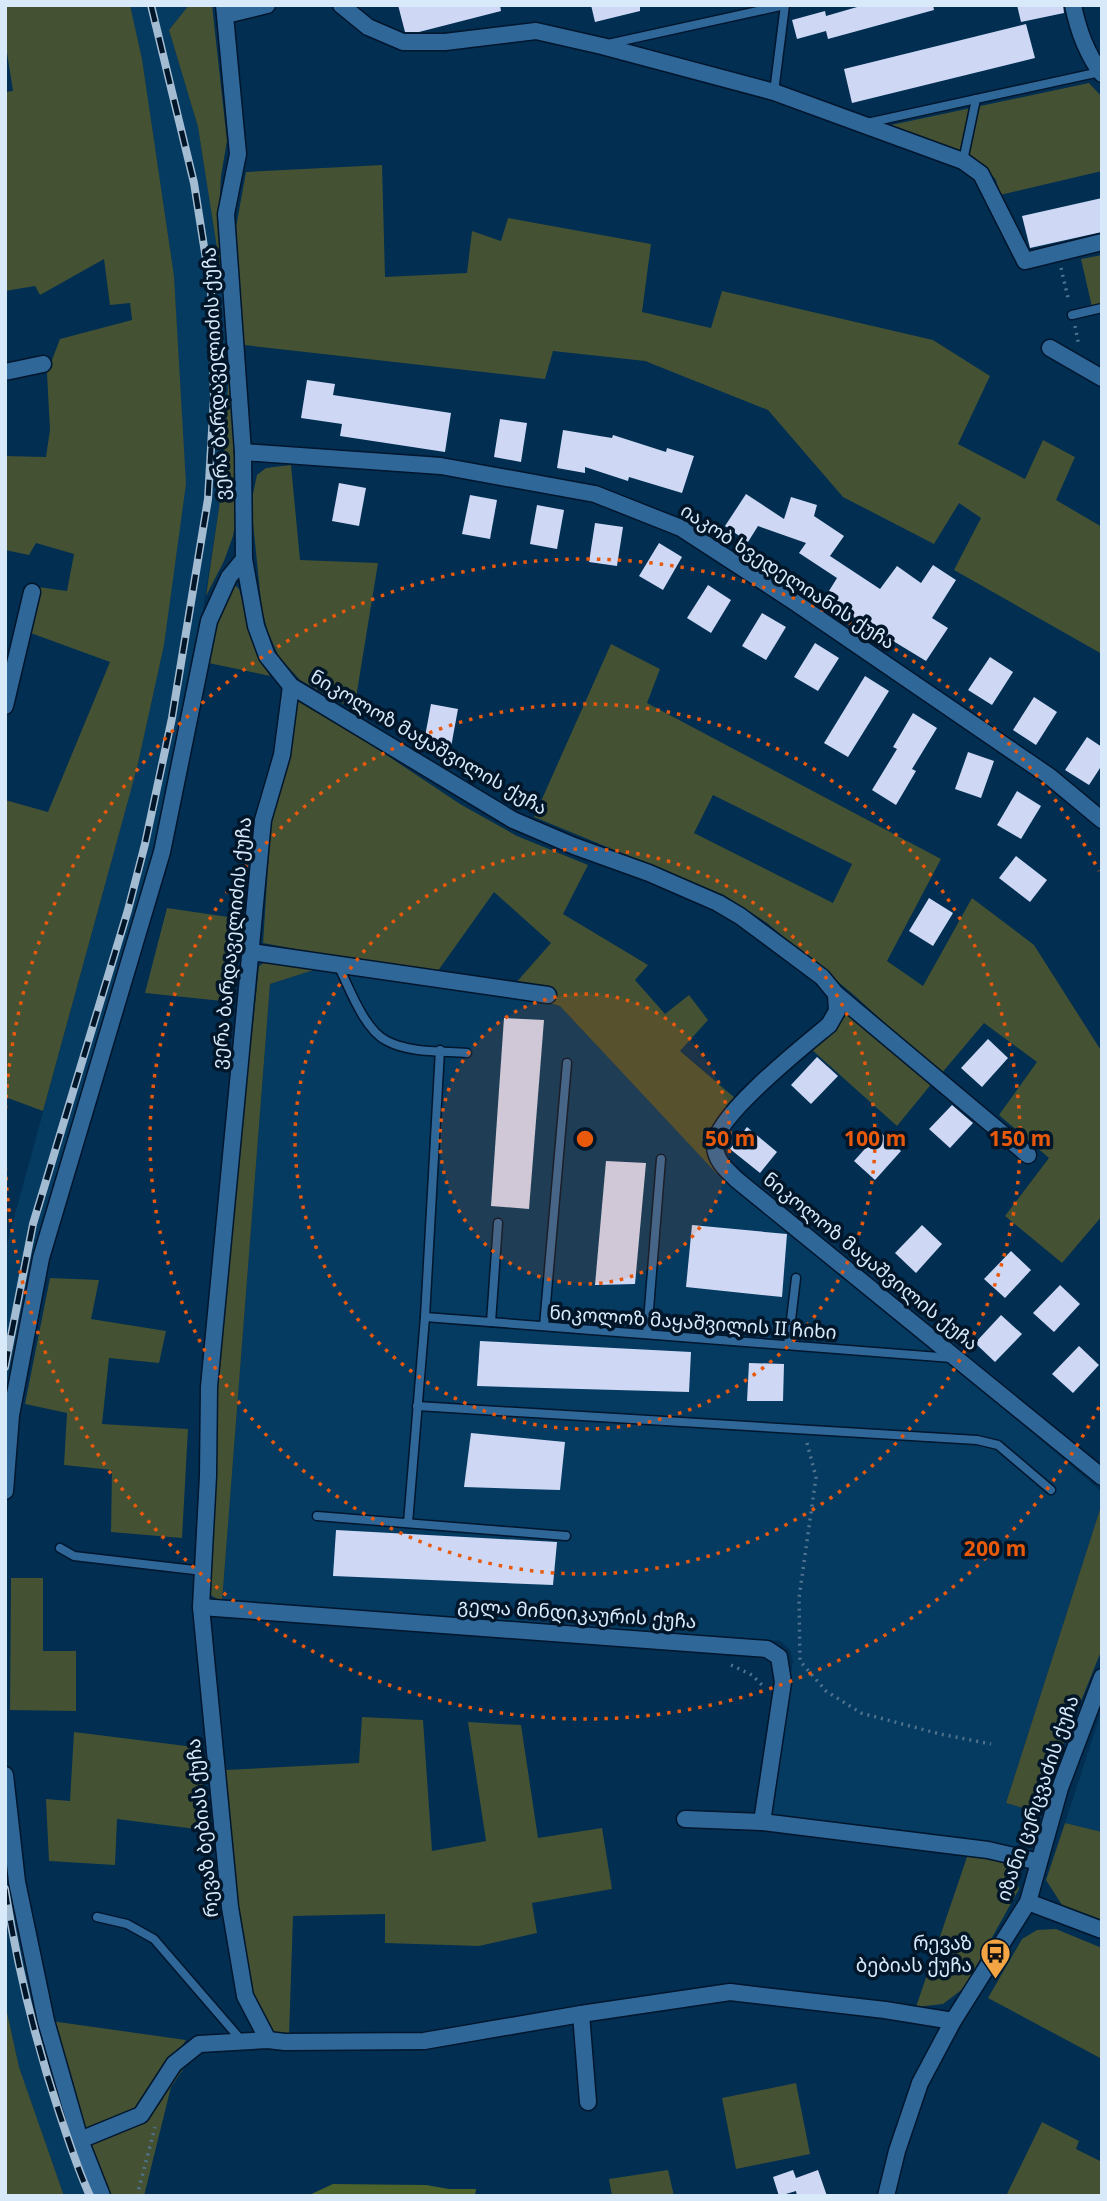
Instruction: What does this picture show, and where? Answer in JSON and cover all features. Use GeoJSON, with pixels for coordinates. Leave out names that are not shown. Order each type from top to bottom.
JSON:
{"type":"FeatureCollection","features":[{"type":"Feature","properties":{"kind":"street"},"geometry":{"type":"LineString","coordinates":[[225,10],[267,5]]}},
{"type":"Feature","properties":{"kind":"street"},"geometry":{"type":"LineString","coordinates":[[341,5],[368,27],[403,42],[445,42],[536,31],[774,92],[963,161],[981,174],[1025,261],[1102,242]]}},
{"type":"Feature","properties":{"kind":"street"},"geometry":{"type":"LineString","coordinates":[[1073,5],[1078,29],[1096,53],[1101,73]]}},
{"type":"Feature","properties":{"kind":"street","name":"ვერა ბარდაველიძის ქუჩა"},"geometry":{"type":"LineString","coordinates":[[201,1606],[208,1476],[209,1387],[263,820],[282,755],[291,686],[267,656],[260,636],[244,559],[243,452],[226,214],[239,154],[225,10]]}},
{"type":"Feature","properties":{"kind":"street"},"geometry":{"type":"LineString","coordinates":[[1049,348],[1102,378]]}},
{"type":"Feature","properties":{"kind":"street"},"geometry":{"type":"LineString","coordinates":[[5,372],[43,364]]}},
{"type":"Feature","properties":{"kind":"street","name":"იაკობ ხვედელიანის ქუჩა"},"geometry":{"type":"LineString","coordinates":[[243,452],[441,467],[595,494],[681,528],[1049,776],[1102,820]]}},
{"type":"Feature","properties":{"kind":"street"},"geometry":{"type":"LineString","coordinates":[[5,1491],[11,1415],[41,1258],[162,852],[209,621],[229,576],[244,559]]}},
{"type":"Feature","properties":{"kind":"street"},"geometry":{"type":"LineString","coordinates":[[5,706],[12,644],[32,592]]}},
{"type":"Feature","properties":{"kind":"street","name":"ნიკოლოზ მაყაშვილის ქუჩა"},"geometry":{"type":"LineString","coordinates":[[291,686],[513,820],[718,903],[740,916],[822,977],[836,994],[837,1012],[829,1024],[749,1094],[722,1126],[715,1143],[719,1162],[737,1180],[1102,1476]]}},
{"type":"Feature","properties":{"kind":"street"},"geometry":{"type":"LineString","coordinates":[[251,952],[548,995]]}},
{"type":"Feature","properties":{"kind":"street"},"geometry":{"type":"LineString","coordinates":[[836,994],[1028,1155]]}},
{"type":"Feature","properties":{"kind":"street","name":"გელა მინდიკაურის ქუჩა"},"geometry":{"type":"LineString","coordinates":[[201,1606],[767,1648],[776,1652],[782,1667],[783,1682],[762,1822]]}},
{"type":"Feature","properties":{"kind":"street","name":"რევაზ ბებიას ქუჩა"},"geometry":{"type":"LineString","coordinates":[[201,1606],[230,1907],[245,1996],[268,2040]]}},
{"type":"Feature","properties":{"kind":"street","name":"იზანი ცერცვაძის ქუჩა"},"geometry":{"type":"LineString","coordinates":[[886,2196],[897,2151],[920,2083],[953,2021],[1028,1902],[1060,1788],[1102,1677]]}},
{"type":"Feature","properties":{"kind":"street"},"geometry":{"type":"LineString","coordinates":[[5,1775],[17,1882],[46,2021],[80,2140],[102,2196]]}},
{"type":"Feature","properties":{"kind":"street"},"geometry":{"type":"LineString","coordinates":[[685,1818],[762,1822],[988,1850],[1039,1862]]}},
{"type":"Feature","properties":{"kind":"street"},"geometry":{"type":"LineString","coordinates":[[1028,1902],[1102,1930]]}},
{"type":"Feature","properties":{"kind":"street"},"geometry":{"type":"LineString","coordinates":[[80,2140],[141,2115],[174,2064],[199,2044],[268,2040],[424,2041],[730,1992],[885,2010],[953,2021]]}},
{"type":"Feature","properties":{"kind":"street"},"geometry":{"type":"LineString","coordinates":[[581,2014],[588,2102]]}},
{"type":"Feature","properties":{"kind":"lane"},"geometry":{"type":"LineString","coordinates":[[602,46],[785,5],[774,92]]}},
{"type":"Feature","properties":{"kind":"lane"},"geometry":{"type":"LineString","coordinates":[[864,124],[1101,73]]}},
{"type":"Feature","properties":{"kind":"lane"},"geometry":{"type":"LineString","coordinates":[[963,161],[976,99]]}},
{"type":"Feature","properties":{"kind":"lane"},"geometry":{"type":"LineString","coordinates":[[1072,314],[1102,308]]}},
{"type":"Feature","properties":{"kind":"lane"},"geometry":{"type":"LineString","coordinates":[[338,965],[369,1025],[385,1041],[405,1048],[467,1053]]}},
{"type":"Feature","properties":{"kind":"lane"},"geometry":{"type":"LineString","coordinates":[[408,1523],[425,1317],[440,1050]]}},
{"type":"Feature","properties":{"kind":"lane"},"geometry":{"type":"LineString","coordinates":[[544,1326],[566,1063]]}},
{"type":"Feature","properties":{"kind":"lane"},"geometry":{"type":"LineString","coordinates":[[646,1334],[661,1159]]}},
{"type":"Feature","properties":{"kind":"lane"},"geometry":{"type":"LineString","coordinates":[[491,1322],[498,1223]]}},
{"type":"Feature","properties":{"kind":"lane"},"geometry":{"type":"LineString","coordinates":[[788,1345],[796,1278]]}},
{"type":"Feature","properties":{"kind":"lane","name":"ნიკოლოზ მაყაშვილის II ჩიხი"},"geometry":{"type":"LineString","coordinates":[[425,1317],[958,1358]]}},
{"type":"Feature","properties":{"kind":"lane"},"geometry":{"type":"LineString","coordinates":[[417,1406],[978,1440],[998,1445],[1051,1490]]}},
{"type":"Feature","properties":{"kind":"lane"},"geometry":{"type":"LineString","coordinates":[[317,1516],[566,1536]]}},
{"type":"Feature","properties":{"kind":"lane"},"geometry":{"type":"LineString","coordinates":[[60,1548],[74,1556],[203,1571]]}},
{"type":"Feature","properties":{"kind":"lane"},"geometry":{"type":"LineString","coordinates":[[97,1917],[127,1924],[154,1939],[242,2041]]}},
{"type":"Feature","properties":{"kind":"path"},"geometry":{"type":"LineString","coordinates":[[793,1429],[807,1444],[816,1477],[799,1598],[800,1661],[827,1691],[861,1713],[940,1734],[991,1744]]}},
{"type":"Feature","properties":{"kind":"path"},"geometry":{"type":"LineString","coordinates":[[720,1662],[752,1675],[766,1688],[779,1711]]}},
{"type":"Feature","properties":{"kind":"path"},"geometry":{"type":"LineString","coordinates":[[137,2196],[157,2121]]}},
{"type":"Feature","properties":{"kind":"shaded area"},"geometry":{"type":"Polygon","coordinates":[[[130,5],[189,5],[169,30],[198,127],[224,293],[229,371],[221,494],[177,776],[5,1410],[5,1251],[137,768],[164,645],[185,484],[174,276],[142,59],[130,5]]]}},
{"type":"Feature","properties":{"kind":"shaded area"},"geometry":{"type":"Polygon","coordinates":[[[320,968],[560,1006],[718,1175],[980,1388],[1102,1492],[1102,1503],[1006,1803],[1036,1812],[1026,1849],[1018,1854],[966,1839],[779,1820],[773,1816],[769,1809],[793,1661],[790,1650],[780,1641],[222,1602],[270,984],[320,968]]]}},
{"type":"Feature","properties":{"kind":"shaded area"},"geometry":{"type":"Polygon","coordinates":[[[1102,1709],[1102,1832],[1065,1823],[1102,1709]]]}},
{"type":"Feature","properties":{"kind":"shaded area"},"geometry":{"type":"Polygon","coordinates":[[[5,1841],[96,2196],[64,2196],[19,2067],[5,2003],[5,1841]]]}},
{"type":"Feature","properties":{"kind":"green space"},"geometry":{"type":"Polygon","coordinates":[[[5,5],[130,5],[142,59],[174,276],[186,484],[164,645],[137,768],[43,1111],[5,1097],[5,800],[48,812],[110,662],[28,632],[38,587],[67,591],[74,554],[36,543],[29,555],[5,550],[5,456],[46,457],[50,430],[47,373],[60,339],[132,320],[130,303],[110,305],[104,259],[40,295],[35,286],[5,291],[5,92],[13,91],[5,40],[5,5]]]}},
{"type":"Feature","properties":{"kind":"green space"},"geometry":{"type":"Polygon","coordinates":[[[189,5],[212,5],[227,141],[219,211],[224,293],[198,127],[169,30],[189,5]]]}},
{"type":"Feature","properties":{"kind":"green space"},"geometry":{"type":"Polygon","coordinates":[[[1089,83],[1102,97],[1102,171],[1000,195],[996,180],[983,164],[891,125],[1089,83]]]}},
{"type":"Feature","properties":{"kind":"green space"},"geometry":{"type":"Polygon","coordinates":[[[382,165],[385,277],[467,273],[472,231],[501,241],[508,218],[651,244],[642,312],[711,328],[722,291],[933,340],[990,376],[958,444],[1025,479],[1043,440],[1075,457],[1056,500],[1102,527],[1102,654],[954,570],[981,518],[959,503],[934,544],[843,497],[768,410],[645,361],[553,351],[545,379],[244,345],[236,227],[246,172],[382,165]]]}},
{"type":"Feature","properties":{"kind":"green space"},"geometry":{"type":"Polygon","coordinates":[[[1102,255],[1102,305],[1092,307],[1081,259],[1102,255]]]}},
{"type":"Feature","properties":{"kind":"green space"},"geometry":{"type":"Polygon","coordinates":[[[229,371],[239,505],[233,536],[224,561],[206,596],[221,494],[229,371]]]}},
{"type":"Feature","properties":{"kind":"green space"},"geometry":{"type":"Polygon","coordinates":[[[291,465],[300,560],[378,563],[354,710],[300,680],[279,657],[262,611],[251,503],[257,475],[266,468],[291,465]]]}},
{"type":"Feature","properties":{"kind":"green space"},"geometry":{"type":"Polygon","coordinates":[[[235,585],[239,589],[258,657],[270,676],[204,662],[212,622],[229,586],[235,585]]]}},
{"type":"Feature","properties":{"kind":"green space"},"geometry":{"type":"Polygon","coordinates":[[[611,644],[660,669],[647,703],[941,859],[887,961],[923,986],[972,898],[1034,945],[1102,1052],[1102,1216],[1062,1263],[1005,1216],[1049,1158],[999,1115],[1037,1062],[984,1023],[941,1074],[854,995],[767,923],[724,895],[534,817],[611,644]],[[713,795],[694,833],[833,903],[852,864],[713,795]]]}},
{"type":"Feature","properties":{"kind":"green space"},"geometry":{"type":"Polygon","coordinates":[[[298,702],[307,702],[460,804],[517,836],[588,865],[563,914],[648,965],[635,980],[665,1014],[689,995],[708,1020],[680,1051],[735,1098],[711,1131],[706,1149],[718,1175],[560,1006],[549,1003],[549,990],[514,985],[551,943],[494,892],[435,975],[263,943],[271,819],[285,777],[294,709],[298,702]]]}},
{"type":"Feature","properties":{"kind":"green space"},"geometry":{"type":"Polygon","coordinates":[[[167,908],[242,919],[232,1002],[145,993],[167,908]]]}},
{"type":"Feature","properties":{"kind":"green space"},"geometry":{"type":"Polygon","coordinates":[[[268,960],[320,968],[270,984],[222,1602],[209,1594],[214,1395],[259,966],[268,960]]]}},
{"type":"Feature","properties":{"kind":"green space"},"geometry":{"type":"Polygon","coordinates":[[[849,1013],[933,1082],[897,1126],[811,1049],[849,1013]]]}},
{"type":"Feature","properties":{"kind":"green space"},"geometry":{"type":"Polygon","coordinates":[[[50,1278],[99,1280],[91,1319],[166,1331],[159,1363],[109,1358],[102,1424],[188,1429],[182,1538],[111,1532],[112,1470],[64,1465],[67,1413],[25,1404],[50,1278]]]}},
{"type":"Feature","properties":{"kind":"green space"},"geometry":{"type":"Polygon","coordinates":[[[1102,1503],[1102,1649],[1036,1812],[1006,1803],[1102,1503]]]}},
{"type":"Feature","properties":{"kind":"green space"},"geometry":{"type":"Polygon","coordinates":[[[11,1578],[43,1578],[43,1651],[76,1651],[76,1711],[10,1710],[11,1578]]]}},
{"type":"Feature","properties":{"kind":"green space"},"geometry":{"type":"Polygon","coordinates":[[[362,1717],[423,1720],[432,1851],[486,1841],[468,1722],[521,1725],[538,1838],[602,1828],[612,1889],[532,1903],[537,1933],[479,1946],[385,1943],[385,1914],[293,1916],[289,2036],[274,2035],[253,1998],[239,1920],[225,1770],[359,1763],[362,1717]]]}},
{"type":"Feature","properties":{"kind":"green space"},"geometry":{"type":"Polygon","coordinates":[[[74,1732],[202,1748],[204,1830],[117,1819],[115,1865],[49,1861],[46,1799],[70,1801],[74,1732]]]}},
{"type":"Feature","properties":{"kind":"green space"},"geometry":{"type":"Polygon","coordinates":[[[1065,1823],[1102,1832],[1102,1920],[1062,1905],[1046,1880],[1065,1823]]]}},
{"type":"Feature","properties":{"kind":"green space"},"geometry":{"type":"Polygon","coordinates":[[[968,1854],[995,1858],[1008,1865],[1019,1889],[964,1988],[943,2004],[916,2007],[968,1854]]]}},
{"type":"Feature","properties":{"kind":"green space"},"geometry":{"type":"Polygon","coordinates":[[[1056,1929],[1102,1948],[1102,2059],[988,1998],[1022,1939],[1037,1930],[1056,1929]]]}},
{"type":"Feature","properties":{"kind":"green space"},"geometry":{"type":"Polygon","coordinates":[[[5,2003],[19,2067],[64,2196],[5,2196],[5,2003]]]}},
{"type":"Feature","properties":{"kind":"green space"},"geometry":{"type":"Polygon","coordinates":[[[51,2021],[186,2040],[142,2106],[89,2131],[82,2128],[51,2021]]]}},
{"type":"Feature","properties":{"kind":"green space"},"geometry":{"type":"Polygon","coordinates":[[[190,2059],[171,2087],[144,2196],[111,2196],[91,2144],[164,2092],[190,2059]]]}},
{"type":"Feature","properties":{"kind":"green space"},"geometry":{"type":"Polygon","coordinates":[[[796,2083],[810,2154],[736,2169],[722,2098],[796,2083]]]}},
{"type":"Feature","properties":{"kind":"green space"},"geometry":{"type":"Polygon","coordinates":[[[1042,2122],[1079,2141],[1076,2149],[1102,2162],[1102,2191],[1099,2196],[1006,2196],[1042,2122]]]}},
{"type":"Feature","properties":{"kind":"green space"},"geometry":{"type":"Polygon","coordinates":[[[668,2170],[674,2196],[612,2196],[609,2179],[668,2170]]]}},
{"type":"Feature","properties":{"kind":"green space"},"geometry":{"type":"Polygon","coordinates":[[[333,2184],[426,2185],[449,2189],[476,2189],[475,2196],[307,2196],[333,2184]]]}},
{"type":"Feature","properties":{"kind":"building"},"geometry":{"type":"Polygon","coordinates":[[[398,5],[500,5],[501,11],[419,32],[405,32],[398,5]]]}},
{"type":"Feature","properties":{"kind":"building"},"geometry":{"type":"Polygon","coordinates":[[[591,5],[640,5],[640,11],[595,22],[591,5]]]}},
{"type":"Feature","properties":{"kind":"building"},"geometry":{"type":"Polygon","coordinates":[[[864,5],[933,5],[934,10],[828,39],[826,31],[797,39],[792,20],[825,11],[826,16],[864,5]]]}},
{"type":"Feature","properties":{"kind":"building"},"geometry":{"type":"Polygon","coordinates":[[[1017,5],[1063,5],[1064,13],[1021,22],[1017,5]]]}},
{"type":"Feature","properties":{"kind":"building"},"geometry":{"type":"Polygon","coordinates":[[[1026,24],[1035,58],[852,103],[844,69],[1026,24]]]}},
{"type":"Feature","properties":{"kind":"building"},"geometry":{"type":"Polygon","coordinates":[[[1102,198],[1102,232],[1030,248],[1022,216],[1102,198]]]}},
{"type":"Feature","properties":{"kind":"building"},"geometry":{"type":"Polygon","coordinates":[[[307,380],[335,384],[333,395],[451,413],[445,452],[340,436],[342,424],[301,418],[307,380]]]}},
{"type":"Feature","properties":{"kind":"building"},"geometry":{"type":"Polygon","coordinates":[[[500,419],[527,423],[521,462],[494,457],[500,419]]]}},
{"type":"Feature","properties":{"kind":"building"},"geometry":{"type":"Polygon","coordinates":[[[563,430],[612,438],[613,435],[666,452],[667,448],[694,456],[682,493],[629,477],[628,481],[585,467],[585,473],[557,468],[563,430]]]}},
{"type":"Feature","properties":{"kind":"building"},"geometry":{"type":"Polygon","coordinates":[[[339,483],[366,488],[359,526],[332,521],[339,483]]]}},
{"type":"Feature","properties":{"kind":"building"},"geometry":{"type":"Polygon","coordinates":[[[746,494],[784,519],[791,497],[817,505],[814,516],[844,536],[830,556],[880,589],[897,566],[921,583],[933,565],[956,580],[932,618],[948,628],[926,661],[824,599],[837,578],[799,553],[806,543],[758,526],[748,542],[725,526],[746,494]]]}},
{"type":"Feature","properties":{"kind":"building"},"geometry":{"type":"Polygon","coordinates":[[[470,495],[497,500],[490,539],[462,534],[470,495]]]}},
{"type":"Feature","properties":{"kind":"building"},"geometry":{"type":"Polygon","coordinates":[[[537,505],[564,510],[557,549],[530,544],[537,505]]]}},
{"type":"Feature","properties":{"kind":"building"},"geometry":{"type":"Polygon","coordinates":[[[595,523],[623,527],[617,566],[589,562],[595,523]]]}},
{"type":"Feature","properties":{"kind":"building"},"geometry":{"type":"Polygon","coordinates":[[[659,543],[682,557],[663,590],[639,576],[659,543]]]}},
{"type":"Feature","properties":{"kind":"building"},"geometry":{"type":"Polygon","coordinates":[[[708,585],[731,600],[711,633],[687,618],[708,585]]]}},
{"type":"Feature","properties":{"kind":"building"},"geometry":{"type":"Polygon","coordinates":[[[762,613],[786,627],[766,660],[742,646],[762,613]]]}},
{"type":"Feature","properties":{"kind":"building"},"geometry":{"type":"Polygon","coordinates":[[[815,643],[839,658],[818,691],[794,677],[815,643]]]}},
{"type":"Feature","properties":{"kind":"building"},"geometry":{"type":"Polygon","coordinates":[[[990,657],[1013,672],[992,705],[968,690],[990,657]]]}},
{"type":"Feature","properties":{"kind":"building"},"geometry":{"type":"Polygon","coordinates":[[[865,676],[889,691],[848,757],[824,743],[865,676]]]}},
{"type":"Feature","properties":{"kind":"building"},"geometry":{"type":"Polygon","coordinates":[[[1034,697],[1057,712],[1036,745],[1013,730],[1034,697]]]}},
{"type":"Feature","properties":{"kind":"building"},"geometry":{"type":"Polygon","coordinates":[[[431,704],[458,709],[451,747],[424,742],[431,704]]]}},
{"type":"Feature","properties":{"kind":"building"},"geometry":{"type":"Polygon","coordinates":[[[913,713],[937,728],[912,769],[916,771],[896,805],[872,790],[897,749],[893,747],[913,713]]]}},
{"type":"Feature","properties":{"kind":"building"},"geometry":{"type":"Polygon","coordinates":[[[1087,737],[1102,747],[1102,765],[1089,785],[1065,770],[1087,737]]]}},
{"type":"Feature","properties":{"kind":"building"},"geometry":{"type":"Polygon","coordinates":[[[968,752],[994,761],[981,798],[955,789],[968,752]]]}},
{"type":"Feature","properties":{"kind":"building"},"geometry":{"type":"Polygon","coordinates":[[[1017,791],[1041,806],[1021,839],[997,825],[1017,791]]]}},
{"type":"Feature","properties":{"kind":"building"},"geometry":{"type":"Polygon","coordinates":[[[1016,856],[1047,880],[1030,902],[999,878],[1016,856]]]}},
{"type":"Feature","properties":{"kind":"building"},"geometry":{"type":"Polygon","coordinates":[[[929,898],[953,913],[933,946],[909,931],[929,898]]]}},
{"type":"Feature","properties":{"kind":"building"},"geometry":{"type":"Polygon","coordinates":[[[504,1018],[544,1020],[529,1209],[491,1206],[504,1018]]]}},
{"type":"Feature","properties":{"kind":"building"},"geometry":{"type":"Polygon","coordinates":[[[988,1039],[1008,1058],[982,1087],[961,1068],[988,1039]]]}},
{"type":"Feature","properties":{"kind":"building"},"geometry":{"type":"Polygon","coordinates":[[[817,1057],[838,1076],[811,1104],[791,1085],[817,1057]]]}},
{"type":"Feature","properties":{"kind":"building"},"geometry":{"type":"Polygon","coordinates":[[[952,1105],[973,1123],[950,1148],[929,1129],[952,1105]]]}},
{"type":"Feature","properties":{"kind":"building"},"geometry":{"type":"Polygon","coordinates":[[[747,1127],[777,1152],[760,1173],[730,1149],[747,1127]]]}},
{"type":"Feature","properties":{"kind":"building"},"geometry":{"type":"Polygon","coordinates":[[[880,1132],[901,1151],[875,1180],[854,1161],[880,1132]]]}},
{"type":"Feature","properties":{"kind":"building"},"geometry":{"type":"Polygon","coordinates":[[[606,1161],[646,1163],[635,1284],[595,1285],[606,1161]]]}},
{"type":"Feature","properties":{"kind":"building"},"geometry":{"type":"Polygon","coordinates":[[[692,1225],[787,1234],[782,1297],[686,1287],[692,1225]]]}},
{"type":"Feature","properties":{"kind":"building"},"geometry":{"type":"Polygon","coordinates":[[[922,1225],[942,1244],[916,1273],[895,1253],[922,1225]]]}},
{"type":"Feature","properties":{"kind":"building"},"geometry":{"type":"Polygon","coordinates":[[[1011,1251],[1031,1270],[1005,1298],[984,1279],[1011,1251]]]}},
{"type":"Feature","properties":{"kind":"building"},"geometry":{"type":"Polygon","coordinates":[[[1060,1285],[1080,1304],[1054,1332],[1033,1313],[1060,1285]]]}},
{"type":"Feature","properties":{"kind":"building"},"geometry":{"type":"Polygon","coordinates":[[[1001,1315],[1022,1334],[995,1362],[975,1343],[1001,1315]]]}},
{"type":"Feature","properties":{"kind":"building"},"geometry":{"type":"Polygon","coordinates":[[[480,1341],[691,1352],[689,1392],[477,1386],[480,1341]]]}},
{"type":"Feature","properties":{"kind":"building"},"geometry":{"type":"Polygon","coordinates":[[[1079,1346],[1099,1365],[1073,1393],[1052,1374],[1079,1346]]]}},
{"type":"Feature","properties":{"kind":"building"},"geometry":{"type":"Polygon","coordinates":[[[749,1363],[784,1364],[783,1401],[747,1401],[749,1363]]]}},
{"type":"Feature","properties":{"kind":"building"},"geometry":{"type":"Polygon","coordinates":[[[471,1433],[565,1442],[560,1490],[464,1487],[471,1433]]]}},
{"type":"Feature","properties":{"kind":"building"},"geometry":{"type":"Polygon","coordinates":[[[336,1530],[557,1542],[553,1585],[333,1576],[336,1530]]]}},
{"type":"Feature","properties":{"kind":"building"},"geometry":{"type":"Polygon","coordinates":[[[793,2170],[796,2178],[818,2170],[827,2196],[797,2196],[796,2191],[779,2196],[773,2177],[793,2170]]]}},
{"type":"Feature","properties":{"kind":"railway"},"geometry":{"type":"LineString","coordinates":[[5,1367],[33,1224],[128,910],[145,844],[172,718],[208,499],[214,397],[211,291],[194,183],[151,5]]}},
{"type":"Feature","properties":{"kind":"railway"},"geometry":{"type":"LineString","coordinates":[[5,1889],[35,2031],[70,2146],[90,2196]]}},
{"type":"Feature","properties":{"kind":"place","name":"რევაზ ბებიას ქუჩა"},"geometry":{"type":"Point","coordinates":[995,1981]}}]}
